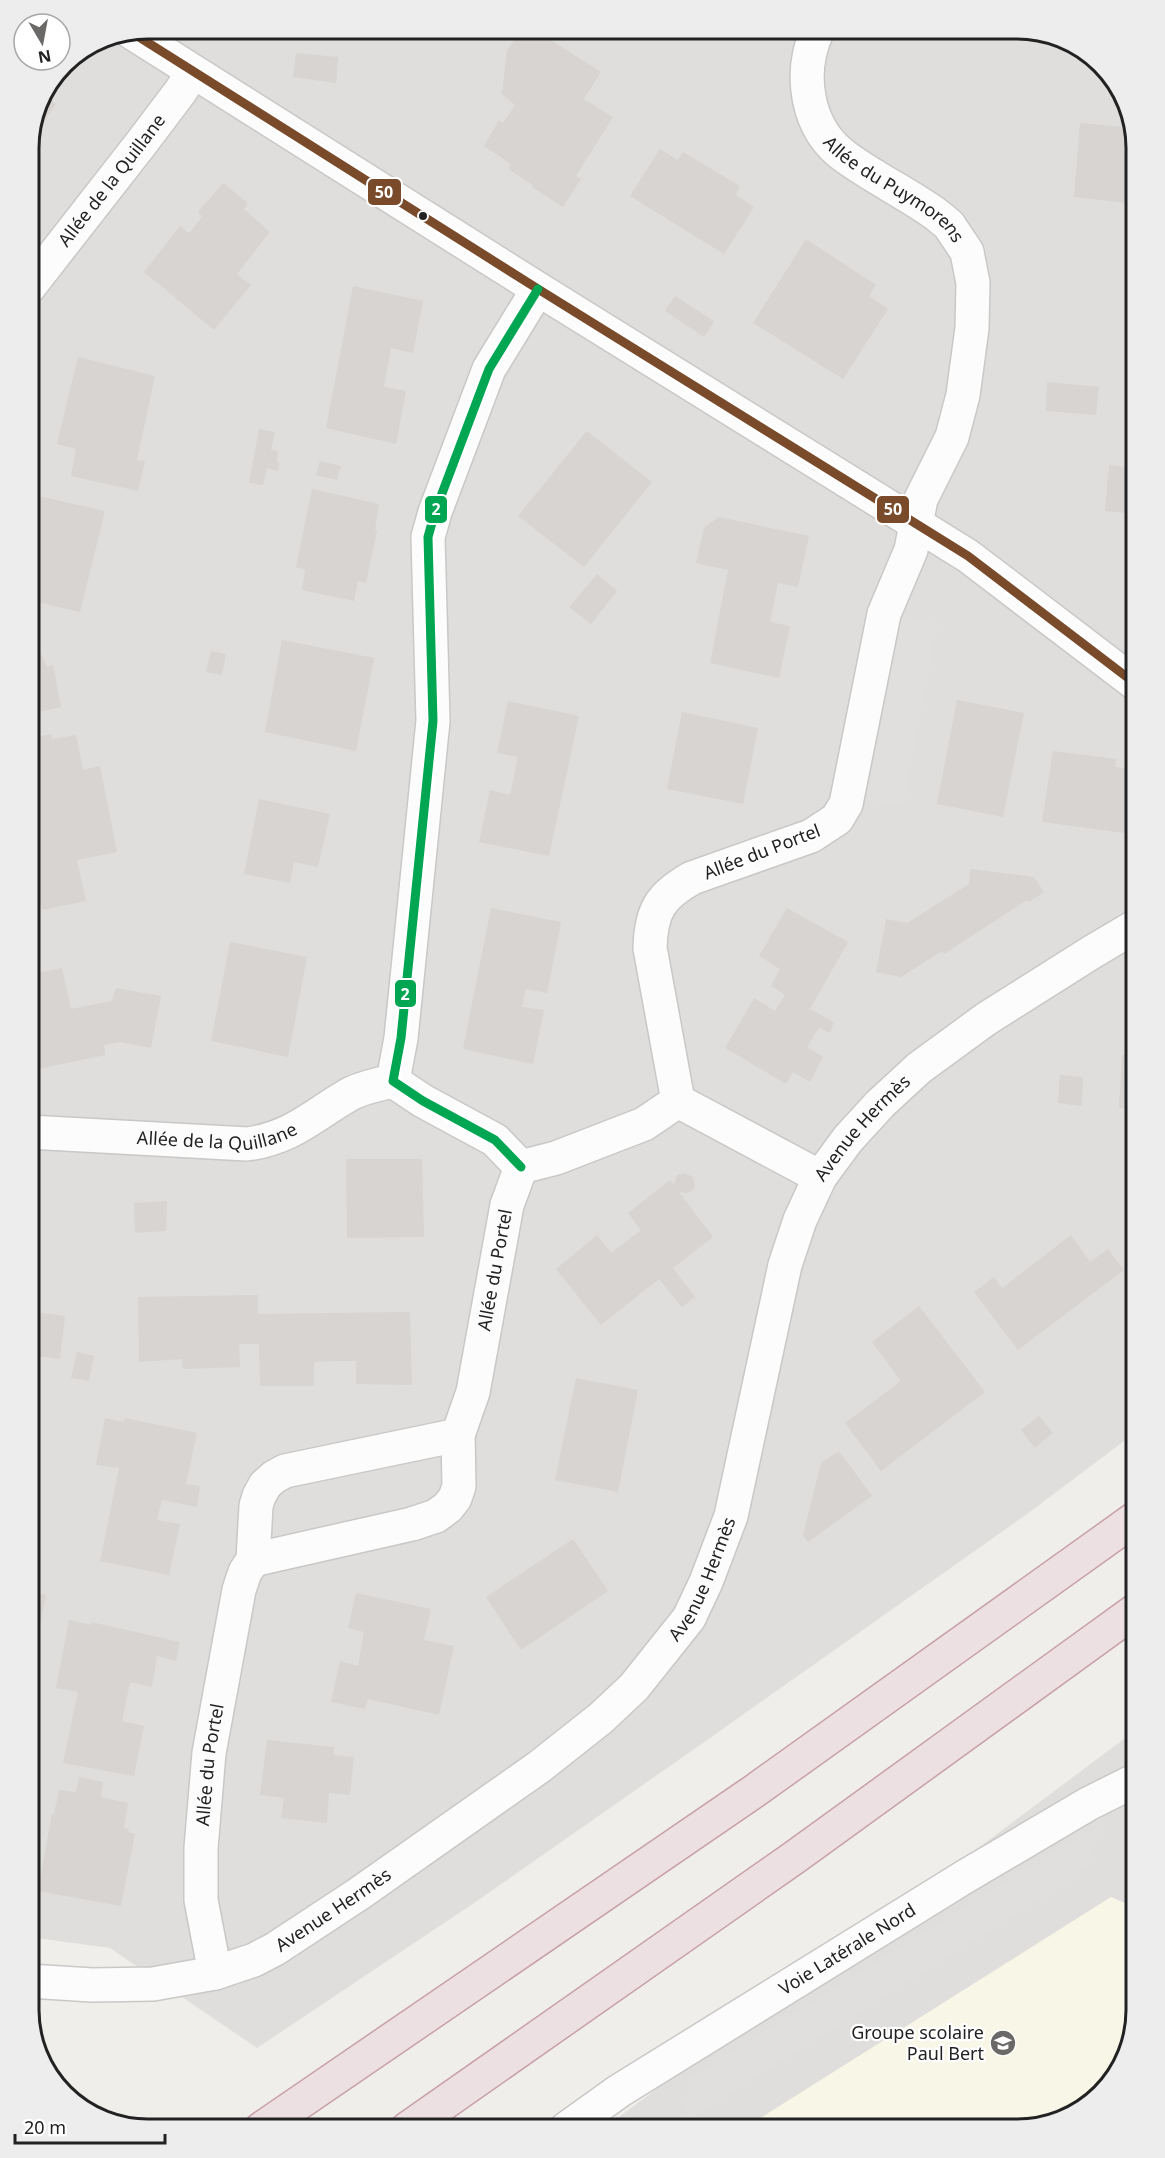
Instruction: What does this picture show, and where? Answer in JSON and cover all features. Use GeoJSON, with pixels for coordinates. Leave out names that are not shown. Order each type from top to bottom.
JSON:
{"type":"FeatureCollection","features":[{"type":"Feature","properties":{"kind":"highway"},"geometry":{"type":"LineString","coordinates":[[276,2119],[753,1792],[1126,1526]]}},
{"type":"Feature","properties":{"kind":"highway"},"geometry":{"type":"LineString","coordinates":[[421,2119],[795,1857],[1126,1618]]}},
{"type":"Feature","properties":{"kind":"street"},"geometry":{"type":"LineString","coordinates":[[142,39],[968,556],[1126,676]]}},
{"type":"Feature","properties":{"kind":"street","name":"Allée du Puymorens"},"geometry":{"type":"LineString","coordinates":[[813,39],[807,61],[806,76],[808,95],[822,131],[845,157],[923,205],[949,225],[967,252],[970,266],[974,304],[963,395],[952,436],[921,500],[916,524]]}},
{"type":"Feature","properties":{"kind":"street","name":"Allée de la Quillane"},"geometry":{"type":"LineString","coordinates":[[39,266],[143,141],[193,72]]}},
{"type":"Feature","properties":{"kind":"street"},"geometry":{"type":"LineString","coordinates":[[538,289],[489,369],[435,512],[428,537],[433,721],[401,1038],[393,1081],[423,1101],[495,1140],[520,1167],[556,1158],[644,1124],[678,1101],[820,1177]]}},
{"type":"Feature","properties":{"kind":"street","name":"Allée du Portel"},"geometry":{"type":"LineString","coordinates":[[678,1101],[650,948],[650,931],[654,915],[659,904],[668,894],[692,878],[811,836],[837,819],[846,804],[884,614],[911,550],[916,524]]}},
{"type":"Feature","properties":{"kind":"street","name":"Avenue Hermès"},"geometry":{"type":"LineString","coordinates":[[39,1982],[127,1985],[174,1981],[215,1973],[254,1960],[275,1949],[360,1893],[530,1773],[601,1718],[634,1687],[689,1618],[706,1582],[731,1516],[785,1265],[800,1221],[820,1177],[848,1139],[880,1104],[919,1068],[996,1013],[1126,932]]}},
{"type":"Feature","properties":{"kind":"street","name":"Allée de la Quillane"},"geometry":{"type":"LineString","coordinates":[[39,1133],[247,1144],[262,1142],[288,1133],[353,1093],[373,1085],[393,1081]]}},
{"type":"Feature","properties":{"kind":"street","name":"Allée du Portel"},"geometry":{"type":"LineString","coordinates":[[253,1560],[412,1524],[436,1516],[455,1498],[459,1486],[458,1435],[474,1392],[507,1205],[520,1167]]}},
{"type":"Feature","properties":{"kind":"street","name":"Allée du Portel"},"geometry":{"type":"LineString","coordinates":[[215,1973],[201,1900],[201,1848],[209,1753],[239,1590],[245,1572],[253,1560],[256,1506],[265,1485],[285,1471],[458,1435]]}},
{"type":"Feature","properties":{"kind":"street","name":"Voie Latérale Nord"},"geometry":{"type":"LineString","coordinates":[[580,2119],[619,2091],[966,1876],[1088,1804],[1126,1785]]}},
{"type":"Feature","properties":{"kind":"shaded area"},"geometry":{"type":"Polygon","coordinates":[[[141,39],[1024,39],[1059,47],[1083,61],[1104,82],[1118,106],[1126,141],[1126,1440],[1027,1514],[710,1738],[477,1901],[257,2048],[110,1948],[39,1938],[39,141],[47,106],[61,82],[82,61],[113,45],[141,39]]]}},
{"type":"Feature","properties":{"kind":"shaded area"},"geometry":{"type":"Polygon","coordinates":[[[902,616],[938,623],[903,806],[866,800],[902,616]]]}},
{"type":"Feature","properties":{"kind":"shaded area"},"geometry":{"type":"Polygon","coordinates":[[[1126,1737],[1125,2024],[1120,2045],[1108,2071],[1078,2101],[1059,2111],[1024,2119],[616,2119],[1126,1737]]]}},
{"type":"Feature","properties":{"kind":"shaded area"},"geometry":{"type":"Polygon","coordinates":[[[1101,1826],[1088,1866],[1068,1881],[689,2119],[684,2119],[690,2078],[1086,1832],[1101,1826]]]}},
{"type":"Feature","properties":{"kind":"shaded area","name":"Groupe scolaire Paul Bert"},"geometry":{"type":"Polygon","coordinates":[[[1111,1897],[1126,1904],[1126,2010],[1122,2038],[1108,2071],[1078,2101],[1059,2111],[1024,2119],[759,2119],[1111,1897]]]}},
{"type":"Feature","properties":{"kind":"building"},"geometry":{"type":"Polygon","coordinates":[[[515,39],[549,39],[601,72],[584,99],[613,117],[576,176],[581,179],[563,207],[508,169],[511,164],[484,146],[499,120],[503,123],[515,105],[502,94],[507,50],[515,39]]]}},
{"type":"Feature","properties":{"kind":"building"},"geometry":{"type":"Polygon","coordinates":[[[296,53],[338,57],[336,83],[293,77],[296,53]]]}},
{"type":"Feature","properties":{"kind":"building"},"geometry":{"type":"Polygon","coordinates":[[[50,100],[56,104],[41,126],[50,100]]]}},
{"type":"Feature","properties":{"kind":"building"},"geometry":{"type":"Polygon","coordinates":[[[1080,123],[1124,127],[1126,203],[1074,197],[1080,123]]]}},
{"type":"Feature","properties":{"kind":"building"},"geometry":{"type":"Polygon","coordinates":[[[660,149],[678,160],[683,152],[740,186],[736,195],[754,207],[724,254],[630,196],[660,149]]]}},
{"type":"Feature","properties":{"kind":"building"},"geometry":{"type":"Polygon","coordinates":[[[223,183],[248,203],[244,209],[270,232],[237,274],[251,285],[214,330],[144,272],[180,226],[189,233],[202,217],[198,212],[223,183]]]}},
{"type":"Feature","properties":{"kind":"building"},"geometry":{"type":"Polygon","coordinates":[[[806,239],[876,285],[869,296],[888,309],[843,379],[753,323],[806,239]]]}},
{"type":"Feature","properties":{"kind":"building"},"geometry":{"type":"Polygon","coordinates":[[[353,286],[423,301],[413,353],[391,348],[384,387],[406,391],[396,444],[326,428],[353,286]]]}},
{"type":"Feature","properties":{"kind":"building"},"geometry":{"type":"Polygon","coordinates":[[[675,296],[714,321],[704,337],[665,311],[675,296]]]}},
{"type":"Feature","properties":{"kind":"building"},"geometry":{"type":"Polygon","coordinates":[[[78,357],[155,376],[137,460],[145,461],[138,491],[71,476],[76,449],[57,444],[78,357]]]}},
{"type":"Feature","properties":{"kind":"building"},"geometry":{"type":"Polygon","coordinates":[[[1047,382],[1099,387],[1096,415],[1046,411],[1047,382]]]}},
{"type":"Feature","properties":{"kind":"building"},"geometry":{"type":"Polygon","coordinates":[[[259,429],[275,432],[271,450],[278,451],[277,461],[279,462],[278,471],[267,468],[263,485],[249,483],[259,429]]]}},
{"type":"Feature","properties":{"kind":"building"},"geometry":{"type":"Polygon","coordinates":[[[587,431],[652,482],[584,567],[518,516],[587,431]]]}},
{"type":"Feature","properties":{"kind":"building"},"geometry":{"type":"Polygon","coordinates":[[[320,461],[341,466],[337,480],[316,475],[320,461]]]}},
{"type":"Feature","properties":{"kind":"building"},"geometry":{"type":"Polygon","coordinates":[[[1109,465],[1126,467],[1126,513],[1105,511],[1109,465]]]}},
{"type":"Feature","properties":{"kind":"building"},"geometry":{"type":"Polygon","coordinates":[[[312,489],[379,504],[375,530],[377,530],[366,583],[358,581],[354,601],[302,590],[305,570],[296,567],[312,489]]]}},
{"type":"Feature","properties":{"kind":"building"},"geometry":{"type":"Polygon","coordinates":[[[39,496],[105,511],[80,612],[39,602],[39,496]]]}},
{"type":"Feature","properties":{"kind":"building"},"geometry":{"type":"Polygon","coordinates":[[[718,517],[809,536],[798,587],[778,583],[770,622],[790,626],[779,678],[710,663],[728,570],[696,563],[704,528],[718,517]]]}},
{"type":"Feature","properties":{"kind":"building"},"geometry":{"type":"Polygon","coordinates":[[[597,574],[617,591],[591,624],[569,607],[597,574]]]}},
{"type":"Feature","properties":{"kind":"building"},"geometry":{"type":"Polygon","coordinates":[[[282,640],[374,658],[356,751],[265,732],[282,640]]]}},
{"type":"Feature","properties":{"kind":"building"},"geometry":{"type":"Polygon","coordinates":[[[39,650],[47,667],[53,665],[61,707],[39,712],[39,650]]]}},
{"type":"Feature","properties":{"kind":"building"},"geometry":{"type":"Polygon","coordinates":[[[211,651],[226,654],[222,675],[206,672],[211,651]]]}},
{"type":"Feature","properties":{"kind":"building"},"geometry":{"type":"Polygon","coordinates":[[[957,700],[1024,713],[1003,817],[937,804],[957,700]]]}},
{"type":"Feature","properties":{"kind":"building"},"geometry":{"type":"Polygon","coordinates":[[[508,701],[579,716],[549,856],[479,842],[490,790],[510,795],[518,757],[497,753],[508,701]]]}},
{"type":"Feature","properties":{"kind":"building"},"geometry":{"type":"Polygon","coordinates":[[[682,712],[758,728],[743,804],[667,789],[682,712]]]}},
{"type":"Feature","properties":{"kind":"building"},"geometry":{"type":"Polygon","coordinates":[[[51,734],[52,739],[76,735],[83,770],[100,766],[117,852],[77,860],[86,901],[42,910],[39,893],[39,737],[51,734]]]}},
{"type":"Feature","properties":{"kind":"building"},"geometry":{"type":"Polygon","coordinates":[[[1053,751],[1116,759],[1115,767],[1126,769],[1126,833],[1042,822],[1053,751]]]}},
{"type":"Feature","properties":{"kind":"building"},"geometry":{"type":"Polygon","coordinates":[[[259,799],[330,814],[318,867],[294,862],[290,883],[244,874],[259,799]]]}},
{"type":"Feature","properties":{"kind":"building"},"geometry":{"type":"Polygon","coordinates":[[[970,869],[1034,877],[1044,892],[1029,902],[1027,900],[944,954],[942,951],[901,977],[876,972],[886,919],[907,923],[969,884],[970,869]]]}},
{"type":"Feature","properties":{"kind":"building"},"geometry":{"type":"Polygon","coordinates":[[[491,908],[561,922],[547,993],[526,989],[522,1007],[544,1010],[533,1064],[463,1049],[491,908]]]}},
{"type":"Feature","properties":{"kind":"building"},"geometry":{"type":"Polygon","coordinates":[[[787,908],[848,942],[810,1009],[834,1022],[830,1033],[819,1027],[807,1047],[823,1057],[810,1082],[793,1072],[786,1084],[725,1048],[754,998],[775,1011],[785,995],[771,986],[780,969],[759,956],[787,908]]]}},
{"type":"Feature","properties":{"kind":"building"},"geometry":{"type":"Polygon","coordinates":[[[230,942],[307,957],[288,1057],[211,1041],[230,942]]]}},
{"type":"Feature","properties":{"kind":"building"},"geometry":{"type":"Polygon","coordinates":[[[62,968],[71,1009],[112,1001],[116,988],[161,996],[151,1048],[120,1042],[104,1045],[105,1055],[39,1069],[39,973],[62,968]]]}},
{"type":"Feature","properties":{"kind":"building"},"geometry":{"type":"Polygon","coordinates":[[[1122,1055],[1126,1055],[1126,1109],[1119,1108],[1122,1055]]]}},
{"type":"Feature","properties":{"kind":"building"},"geometry":{"type":"Polygon","coordinates":[[[1060,1075],[1083,1077],[1082,1106],[1058,1103],[1060,1075]]]}},
{"type":"Feature","properties":{"kind":"building"},"geometry":{"type":"Polygon","coordinates":[[[346,1159],[422,1159],[424,1237],[347,1238],[346,1159]]]}},
{"type":"Feature","properties":{"kind":"building"},"geometry":{"type":"Polygon","coordinates":[[[684,1173],[693,1177],[695,1186],[688,1193],[679,1192],[713,1237],[673,1268],[695,1297],[682,1307],[659,1279],[601,1325],[556,1269],[597,1235],[611,1253],[641,1230],[628,1213],[670,1180],[674,1185],[677,1175],[684,1173]]]}},
{"type":"Feature","properties":{"kind":"building"},"geometry":{"type":"Polygon","coordinates":[[[167,1201],[166,1231],[135,1233],[134,1203],[167,1201]]]}},
{"type":"Feature","properties":{"kind":"building"},"geometry":{"type":"Polygon","coordinates":[[[1071,1235],[1090,1262],[1108,1249],[1124,1270],[1018,1350],[974,1292],[994,1277],[1002,1288],[1071,1235]]]}},
{"type":"Feature","properties":{"kind":"building"},"geometry":{"type":"Polygon","coordinates":[[[258,1295],[258,1314],[410,1312],[412,1385],[356,1384],[356,1361],[337,1361],[314,1362],[314,1386],[260,1386],[259,1344],[239,1344],[240,1367],[183,1369],[182,1359],[139,1362],[138,1297],[258,1295]]]}},
{"type":"Feature","properties":{"kind":"building"},"geometry":{"type":"Polygon","coordinates":[[[919,1306],[985,1392],[881,1471],[845,1423],[901,1381],[872,1342],[919,1306]]]}},
{"type":"Feature","properties":{"kind":"building"},"geometry":{"type":"Polygon","coordinates":[[[39,1312],[65,1316],[60,1359],[39,1356],[39,1312]]]}},
{"type":"Feature","properties":{"kind":"building"},"geometry":{"type":"Polygon","coordinates":[[[77,1352],[94,1356],[89,1381],[71,1378],[77,1352]]]}},
{"type":"Feature","properties":{"kind":"building"},"geometry":{"type":"Polygon","coordinates":[[[576,1378],[638,1390],[618,1492],[555,1480],[576,1378]]]}},
{"type":"Feature","properties":{"kind":"building"},"geometry":{"type":"Polygon","coordinates":[[[1039,1416],[1053,1433],[1035,1448],[1021,1430],[1039,1416]]]}},
{"type":"Feature","properties":{"kind":"building"},"geometry":{"type":"Polygon","coordinates":[[[105,1418],[124,1422],[125,1418],[197,1433],[186,1484],[200,1486],[197,1507],[162,1500],[157,1520],[180,1524],[169,1575],[100,1561],[119,1468],[96,1465],[105,1418]]]}},
{"type":"Feature","properties":{"kind":"building"},"geometry":{"type":"Polygon","coordinates":[[[839,1451],[872,1496],[808,1542],[803,1535],[821,1463],[839,1451]]]}},
{"type":"Feature","properties":{"kind":"building"},"geometry":{"type":"Polygon","coordinates":[[[573,1539],[608,1591],[521,1650],[486,1597],[573,1539]]]}},
{"type":"Feature","properties":{"kind":"building"},"geometry":{"type":"Polygon","coordinates":[[[39,1593],[46,1595],[39,1630],[39,1593]]]}},
{"type":"Feature","properties":{"kind":"building"},"geometry":{"type":"Polygon","coordinates":[[[356,1593],[431,1609],[424,1640],[454,1646],[439,1715],[368,1699],[365,1709],[331,1702],[340,1661],[358,1666],[364,1632],[348,1628],[356,1593]]]}},
{"type":"Feature","properties":{"kind":"building"},"geometry":{"type":"Polygon","coordinates":[[[69,1620],[91,1625],[91,1622],[180,1642],[176,1661],[157,1656],[152,1687],[130,1682],[122,1721],[144,1726],[134,1776],[63,1763],[78,1692],[56,1688],[69,1620]]]}},
{"type":"Feature","properties":{"kind":"building"},"geometry":{"type":"Polygon","coordinates":[[[267,1740],[334,1747],[334,1755],[354,1757],[350,1795],[329,1793],[327,1823],[281,1818],[284,1798],[260,1795],[267,1740]]]}},
{"type":"Feature","properties":{"kind":"building"},"geometry":{"type":"Polygon","coordinates":[[[79,1777],[103,1782],[101,1797],[128,1803],[124,1828],[135,1834],[121,1906],[39,1891],[52,1814],[54,1814],[59,1790],[76,1792],[79,1777]]]}},
{"type":"Feature","properties":{"kind":"transit line","name":"50"},"geometry":{"type":"LineString","coordinates":[[142,39],[538,289],[968,556],[1126,676]]}},
{"type":"Feature","properties":{"kind":"transit line","name":"2"},"geometry":{"type":"LineString","coordinates":[[521,1167],[495,1140],[423,1101],[393,1081],[401,1038],[433,721],[428,537],[435,512],[489,369],[538,289]]}},
{"type":"Feature","properties":{"kind":"place","name":"Groupe scolaire Paul Bert"},"geometry":{"type":"Point","coordinates":[1003,2043]}}]}
